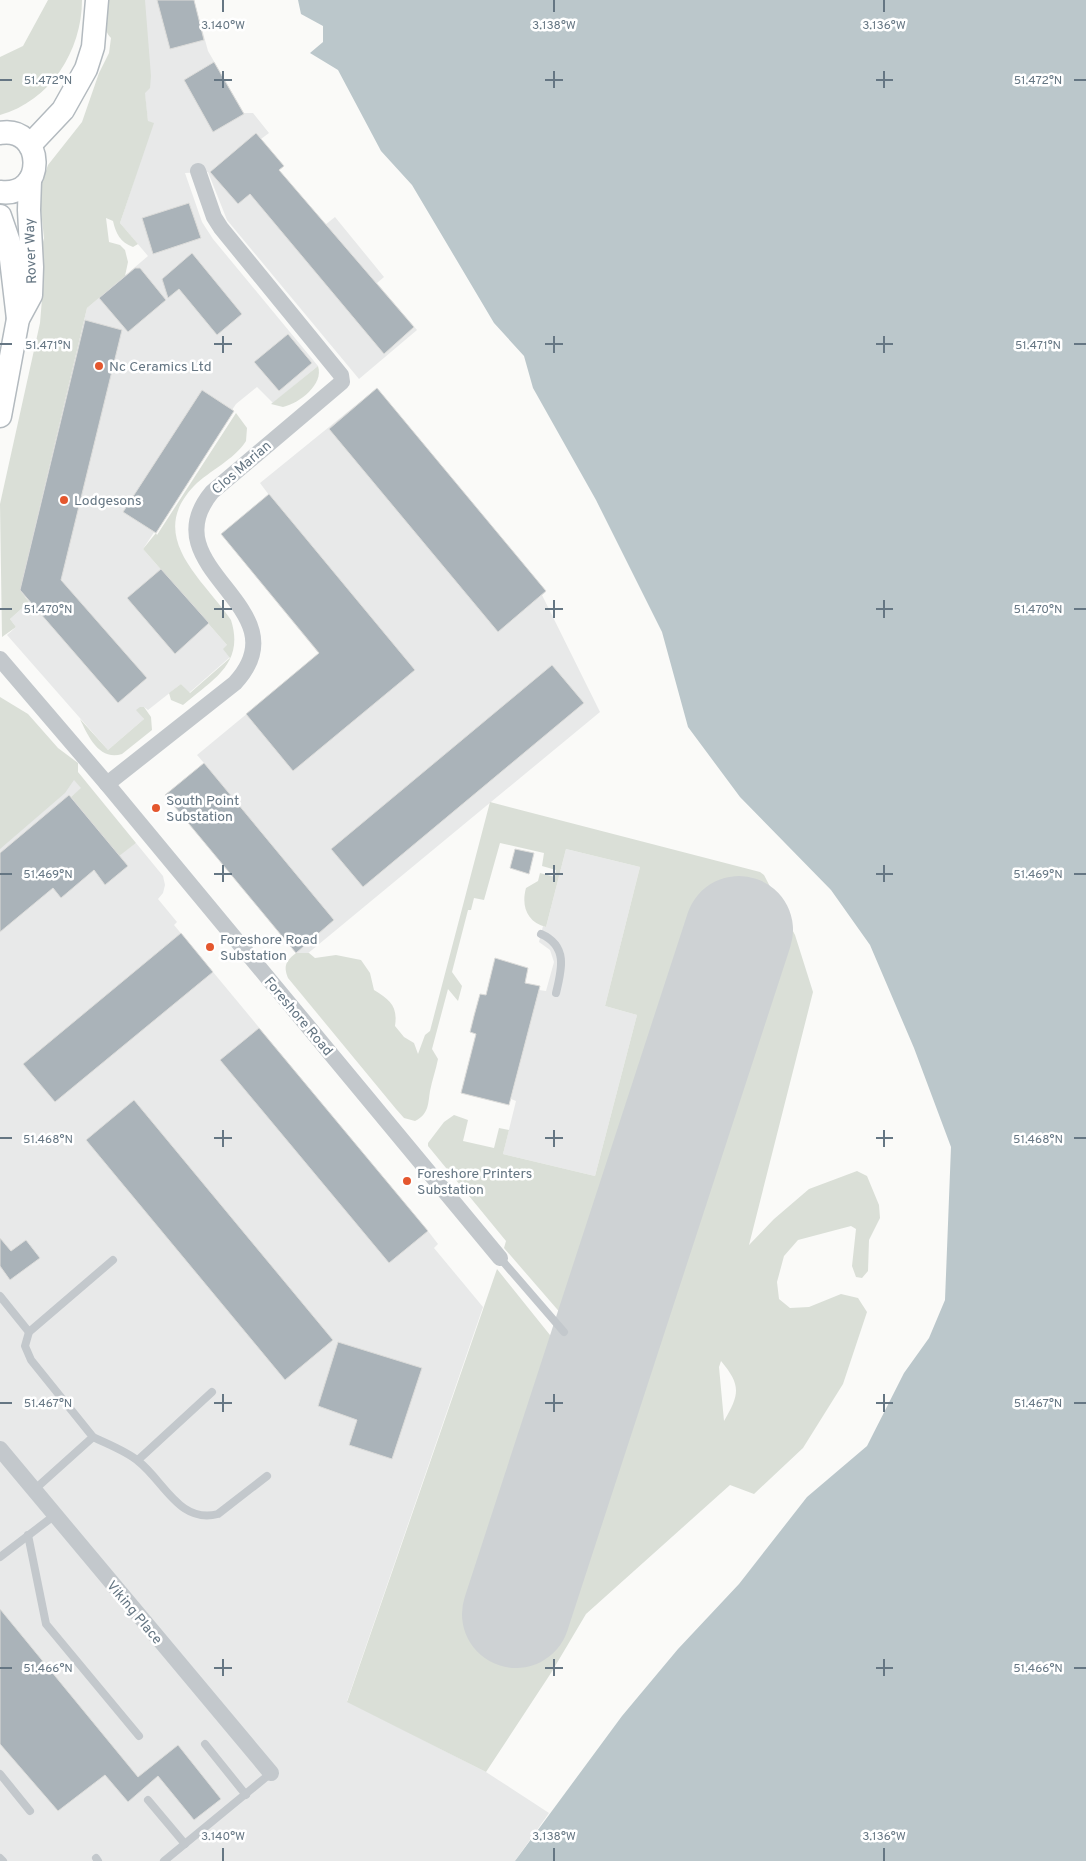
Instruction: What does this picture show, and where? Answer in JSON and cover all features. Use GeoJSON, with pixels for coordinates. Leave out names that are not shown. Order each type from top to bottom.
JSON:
{"type":"FeatureCollection","features":[{"type":"Feature","properties":{"kind":"street"},"geometry":{"type":"LineString","coordinates":[[0,133],[14,133],[30,145],[63,110],[86,69],[93,47],[97,0]]}},
{"type":"Feature","properties":{"kind":"street","name":"Rover Way"},"geometry":{"type":"LineString","coordinates":[[0,416],[18,319],[31,295],[30,180],[36,162],[30,145]]}},
{"type":"Feature","properties":{"kind":"street","name":"Clos Marian"},"geometry":{"type":"LineString","coordinates":[[107,784],[235,683],[249,665],[253,645],[251,625],[241,606],[202,556],[196,538],[196,518],[200,508],[212,492],[342,382],[341,375],[221,228],[214,217],[198,171]]}},
{"type":"Feature","properties":{"kind":"street"},"geometry":{"type":"LineString","coordinates":[[0,192],[15,191],[30,180]]}},
{"type":"Feature","properties":{"kind":"street","name":"Rover Way"},"geometry":{"type":"LineString","coordinates":[[0,216],[9,242],[13,296],[18,319]]}},
{"type":"Feature","properties":{"kind":"street","name":"Foreshore Road"},"geometry":{"type":"LineString","coordinates":[[0,659],[107,784],[500,1258]]}},
{"type":"Feature","properties":{"kind":"street","name":"Viking Place"},"geometry":{"type":"LineString","coordinates":[[0,1449],[271,1773]]}},
{"type":"Feature","properties":{"kind":"lane"},"geometry":{"type":"LineString","coordinates":[[541,934],[557,944],[561,954],[562,963],[556,993]]}},
{"type":"Feature","properties":{"kind":"lane"},"geometry":{"type":"LineString","coordinates":[[500,1258],[564,1332]]}},
{"type":"Feature","properties":{"kind":"lane"},"geometry":{"type":"LineString","coordinates":[[113,1260],[30,1332],[25,1346],[31,1360],[93,1437],[138,1460],[177,1502],[191,1514],[208,1517],[218,1514],[267,1476]]}},
{"type":"Feature","properties":{"kind":"lane"},"geometry":{"type":"LineString","coordinates":[[0,1296],[30,1332]]}},
{"type":"Feature","properties":{"kind":"lane"},"geometry":{"type":"LineString","coordinates":[[138,1460],[212,1392]]}},
{"type":"Feature","properties":{"kind":"lane"},"geometry":{"type":"LineString","coordinates":[[34,1490],[93,1437]]}},
{"type":"Feature","properties":{"kind":"lane"},"geometry":{"type":"LineString","coordinates":[[0,1557],[55,1515]]}},
{"type":"Feature","properties":{"kind":"lane"},"geometry":{"type":"LineString","coordinates":[[28,1535],[46,1624],[139,1736]]}},
{"type":"Feature","properties":{"kind":"lane"},"geometry":{"type":"LineString","coordinates":[[205,1744],[246,1796]]}},
{"type":"Feature","properties":{"kind":"lane"},"geometry":{"type":"LineString","coordinates":[[164,1861],[246,1796],[271,1773]]}},
{"type":"Feature","properties":{"kind":"lane"},"geometry":{"type":"LineString","coordinates":[[0,1774],[30,1811]]}},
{"type":"Feature","properties":{"kind":"lane"},"geometry":{"type":"LineString","coordinates":[[148,1800],[184,1844]]}},
{"type":"Feature","properties":{"kind":"lane"},"geometry":{"type":"LineString","coordinates":[[0,1858],[3,1861]]}},
{"type":"Feature","properties":{"kind":"shaded area"},"geometry":{"type":"Polygon","coordinates":[[[48,0],[82,0],[81,19],[69,55],[60,71],[48,86],[18,108],[0,115],[0,57],[23,46],[48,0]]]}},
{"type":"Feature","properties":{"kind":"shaded area"},"geometry":{"type":"Polygon","coordinates":[[[107,0],[145,0],[151,76],[150,88],[145,93],[148,121],[154,123],[120,223],[138,244],[133,247],[125,243],[117,234],[113,221],[106,218],[109,242],[120,245],[125,250],[128,262],[125,276],[87,308],[20,590],[29,602],[10,619],[16,627],[2,637],[0,504],[40,323],[44,275],[39,258],[44,238],[39,191],[48,165],[82,122],[99,73],[109,53],[111,38],[105,25],[107,0]]]}},
{"type":"Feature","properties":{"kind":"shaded area"},"geometry":{"type":"Polygon","coordinates":[[[134,0],[194,0],[208,51],[244,113],[253,113],[269,133],[261,139],[284,166],[251,193],[325,225],[335,217],[384,277],[377,283],[417,330],[359,379],[227,220],[208,172],[185,173],[202,222],[213,239],[318,366],[273,403],[257,387],[236,404],[232,410],[234,411],[143,549],[227,645],[230,657],[189,693],[181,684],[148,710],[144,707],[137,710],[144,719],[108,750],[7,635],[16,627],[10,619],[29,602],[20,590],[87,308],[148,256],[120,223],[153,123],[148,122],[134,0]]]}},
{"type":"Feature","properties":{"kind":"shaded area"},"geometry":{"type":"Polygon","coordinates":[[[298,0],[1086,0],[1086,1861],[515,1861],[622,1716],[678,1649],[739,1584],[807,1497],[867,1446],[904,1373],[929,1338],[945,1300],[951,1147],[914,1048],[870,945],[831,890],[740,797],[688,727],[662,632],[596,500],[533,388],[524,356],[494,323],[412,185],[381,151],[338,70],[310,53],[323,42],[323,26],[301,14],[298,0]]]}},
{"type":"Feature","properties":{"kind":"shaded area"},"geometry":{"type":"Polygon","coordinates":[[[318,366],[319,373],[314,386],[303,397],[283,407],[271,404],[318,366]]]}},
{"type":"Feature","properties":{"kind":"shaded area"},"geometry":{"type":"Polygon","coordinates":[[[377,388],[546,592],[542,595],[600,712],[301,959],[165,795],[204,763],[197,755],[319,654],[221,534],[269,495],[260,483],[377,388]]]}},
{"type":"Feature","properties":{"kind":"shaded area"},"geometry":{"type":"Polygon","coordinates":[[[236,413],[247,428],[246,441],[235,454],[194,486],[180,505],[175,523],[177,540],[184,557],[231,620],[234,635],[230,660],[223,670],[215,679],[183,705],[171,700],[169,693],[181,684],[190,693],[230,658],[223,649],[227,645],[143,549],[156,533],[157,535],[236,413]]]}},
{"type":"Feature","properties":{"kind":"shaded area"},"geometry":{"type":"Polygon","coordinates":[[[0,697],[28,714],[58,748],[78,763],[78,772],[136,843],[119,856],[71,797],[81,788],[74,780],[65,793],[0,849],[0,697]]]}},
{"type":"Feature","properties":{"kind":"shaded area"},"geometry":{"type":"Polygon","coordinates":[[[144,707],[151,717],[152,730],[122,754],[107,754],[95,746],[80,719],[108,750],[144,719],[136,710],[144,707]]]}},
{"type":"Feature","properties":{"kind":"shaded area"},"geometry":{"type":"Polygon","coordinates":[[[71,776],[82,788],[71,797],[119,855],[136,843],[163,876],[165,885],[163,893],[158,899],[177,922],[174,925],[428,1231],[438,1244],[434,1248],[483,1307],[347,1701],[486,1772],[549,1813],[515,1861],[0,1861],[0,834],[71,776]]]}},
{"type":"Feature","properties":{"kind":"shaded area"},"geometry":{"type":"Polygon","coordinates":[[[490,802],[760,872],[764,875],[795,935],[813,992],[749,1245],[774,1219],[809,1189],[857,1171],[867,1176],[879,1205],[880,1218],[869,1240],[868,1271],[862,1278],[856,1277],[852,1266],[856,1229],[851,1226],[798,1240],[784,1256],[777,1282],[779,1299],[790,1308],[809,1307],[841,1294],[858,1298],[867,1312],[843,1384],[803,1448],[754,1494],[730,1485],[586,1614],[551,1673],[486,1772],[347,1702],[497,1269],[554,1340],[563,1316],[504,1248],[506,1241],[428,1146],[428,1143],[444,1122],[454,1115],[468,1120],[463,1141],[494,1148],[499,1128],[509,1130],[503,1154],[595,1176],[637,1015],[605,1006],[640,867],[566,849],[546,927],[539,925],[527,912],[524,901],[526,888],[538,881],[540,873],[555,877],[556,870],[542,866],[544,853],[500,843],[484,900],[474,898],[471,910],[468,910],[452,972],[462,986],[458,1001],[448,989],[432,1049],[438,1059],[428,1104],[423,1115],[415,1121],[404,1118],[396,1109],[288,978],[286,964],[296,953],[309,953],[315,958],[336,955],[361,960],[370,973],[374,990],[392,1004],[396,1019],[395,1026],[404,1037],[414,1043],[418,1054],[425,1035],[430,1031],[490,802]],[[721,1361],[719,1367],[724,1421],[733,1404],[736,1390],[735,1383],[728,1369],[721,1361]]]}},
{"type":"Feature","properties":{"kind":"shaded area"},"geometry":{"type":"Polygon","coordinates":[[[566,849],[640,867],[605,1006],[637,1015],[595,1176],[503,1154],[516,1101],[511,1099],[539,990],[546,991],[554,962],[550,950],[539,942],[543,926],[546,927],[566,849]]]}},
{"type":"Feature","properties":{"kind":"building"},"geometry":{"type":"Polygon","coordinates":[[[157,0],[194,0],[204,40],[170,49],[157,0]]]}},
{"type":"Feature","properties":{"kind":"building"},"geometry":{"type":"Polygon","coordinates":[[[214,62],[244,114],[213,132],[184,80],[214,62]]]}},
{"type":"Feature","properties":{"kind":"building"},"geometry":{"type":"Polygon","coordinates":[[[256,133],[284,166],[279,170],[414,327],[384,354],[250,194],[238,204],[210,172],[256,133]]]}},
{"type":"Feature","properties":{"kind":"building"},"geometry":{"type":"Polygon","coordinates":[[[189,203],[201,238],[153,254],[142,218],[189,203]]]}},
{"type":"Feature","properties":{"kind":"building"},"geometry":{"type":"Polygon","coordinates":[[[192,253],[242,314],[217,335],[179,289],[168,298],[162,279],[192,253]]]}},
{"type":"Feature","properties":{"kind":"building"},"geometry":{"type":"Polygon","coordinates":[[[135,268],[140,268],[166,300],[128,332],[99,298],[135,268]]]}},
{"type":"Feature","properties":{"kind":"building"},"geometry":{"type":"Polygon","coordinates":[[[85,320],[122,330],[61,580],[147,678],[118,703],[20,590],[85,320]]]}},
{"type":"Feature","properties":{"kind":"building"},"geometry":{"type":"Polygon","coordinates":[[[288,334],[312,363],[279,391],[254,362],[288,334]]]}},
{"type":"Feature","properties":{"kind":"building"},"geometry":{"type":"Polygon","coordinates":[[[377,388],[546,591],[498,632],[329,429],[377,388]]]}},
{"type":"Feature","properties":{"kind":"building"},"geometry":{"type":"Polygon","coordinates":[[[202,390],[234,411],[156,533],[123,512],[202,390]]]}},
{"type":"Feature","properties":{"kind":"building"},"geometry":{"type":"Polygon","coordinates":[[[269,494],[415,670],[293,771],[246,714],[319,653],[221,534],[269,494]]]}},
{"type":"Feature","properties":{"kind":"building"},"geometry":{"type":"Polygon","coordinates":[[[161,569],[209,623],[175,654],[127,598],[161,569]]]}},
{"type":"Feature","properties":{"kind":"building"},"geometry":{"type":"Polygon","coordinates":[[[552,665],[584,703],[363,887],[331,849],[552,665]]]}},
{"type":"Feature","properties":{"kind":"building"},"geometry":{"type":"Polygon","coordinates":[[[204,763],[334,920],[296,953],[165,795],[204,763]]]}},
{"type":"Feature","properties":{"kind":"building"},"geometry":{"type":"Polygon","coordinates":[[[69,795],[128,866],[105,885],[94,870],[61,898],[53,888],[0,932],[0,853],[69,795]]]}},
{"type":"Feature","properties":{"kind":"building"},"geometry":{"type":"Polygon","coordinates":[[[515,849],[534,853],[529,874],[510,868],[515,849]]]}},
{"type":"Feature","properties":{"kind":"building"},"geometry":{"type":"Polygon","coordinates":[[[181,933],[213,972],[55,1102],[23,1064],[181,933]]]}},
{"type":"Feature","properties":{"kind":"building"},"geometry":{"type":"Polygon","coordinates":[[[495,958],[528,968],[525,983],[540,986],[509,1105],[461,1093],[476,1034],[470,1032],[474,1016],[480,994],[486,995],[495,958]]]}},
{"type":"Feature","properties":{"kind":"building"},"geometry":{"type":"Polygon","coordinates":[[[259,1028],[428,1231],[389,1263],[220,1060],[259,1028]]]}},
{"type":"Feature","properties":{"kind":"building"},"geometry":{"type":"Polygon","coordinates":[[[134,1100],[333,1340],[285,1380],[86,1140],[134,1100]]]}},
{"type":"Feature","properties":{"kind":"building"},"geometry":{"type":"Polygon","coordinates":[[[0,1238],[11,1251],[26,1240],[40,1258],[10,1280],[0,1266],[0,1238]]]}},
{"type":"Feature","properties":{"kind":"building"},"geometry":{"type":"Polygon","coordinates":[[[338,1342],[422,1368],[392,1459],[349,1445],[357,1420],[318,1406],[338,1342]]]}},
{"type":"Feature","properties":{"kind":"building"},"geometry":{"type":"Polygon","coordinates":[[[0,1609],[138,1777],[178,1745],[221,1799],[194,1820],[158,1776],[128,1802],[105,1775],[58,1811],[0,1744],[0,1609]]]}},
{"type":"Feature","properties":{"kind":"runway"},"geometry":{"type":"LineString","coordinates":[[516,1614],[739,930]]}},
{"type":"Feature","properties":{"kind":"place","name":"Nc Ceramics Ltd"},"geometry":{"type":"Point","coordinates":[99,366]}},
{"type":"Feature","properties":{"kind":"place","name":"Lodgesons"},"geometry":{"type":"Point","coordinates":[64,500]}},
{"type":"Feature","properties":{"kind":"place","name":"South Point Substation"},"geometry":{"type":"Point","coordinates":[156,808]}},
{"type":"Feature","properties":{"kind":"place","name":"Foreshore Road Substation"},"geometry":{"type":"Point","coordinates":[210,947]}},
{"type":"Feature","properties":{"kind":"place","name":"Foreshore Printers Substation"},"geometry":{"type":"Point","coordinates":[407,1181]}}]}
